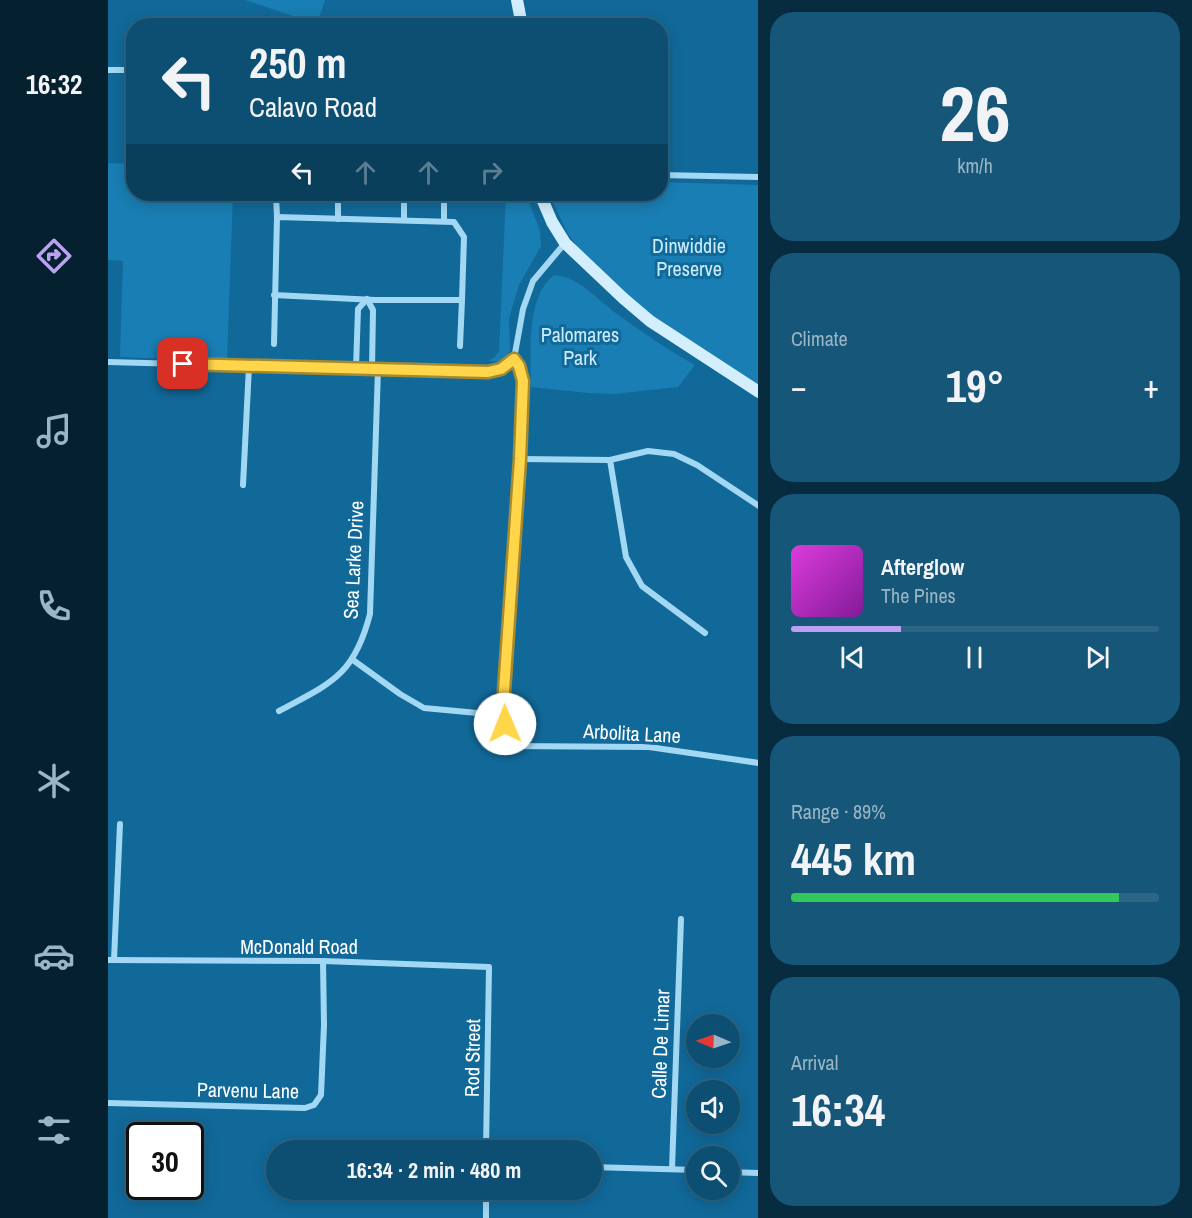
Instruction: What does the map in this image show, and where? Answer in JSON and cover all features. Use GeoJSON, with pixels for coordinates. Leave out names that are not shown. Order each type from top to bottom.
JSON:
{"type":"FeatureCollection","features":[{"type":"Feature","properties":{"kind":"main road"},"geometry":{"type":"LineString","coordinates":[[517,0],[520,18]]}},
{"type":"Feature","properties":{"kind":"main road"},"geometry":{"type":"LineString","coordinates":[[543,201],[565,243],[623,298],[650,321],[758,391]]}},
{"type":"Feature","properties":{"kind":"street"},"geometry":{"type":"LineString","coordinates":[[108,70],[126,70]]}},
{"type":"Feature","properties":{"kind":"street"},"geometry":{"type":"LineString","coordinates":[[668,175],[758,177]]}},
{"type":"Feature","properties":{"kind":"street"},"geometry":{"type":"LineString","coordinates":[[274,344],[276,201]]}},
{"type":"Feature","properties":{"kind":"street"},"geometry":{"type":"LineString","coordinates":[[338,201],[338,219]]}},
{"type":"Feature","properties":{"kind":"street"},"geometry":{"type":"LineString","coordinates":[[404,201],[404,220]]}},
{"type":"Feature","properties":{"kind":"street"},"geometry":{"type":"LineString","coordinates":[[444,201],[444,221]]}},
{"type":"Feature","properties":{"kind":"street"},"geometry":{"type":"LineString","coordinates":[[277,217],[454,222],[464,237],[460,346]]}},
{"type":"Feature","properties":{"kind":"street"},"geometry":{"type":"LineString","coordinates":[[108,362],[488,372],[501,369],[514,359],[523,309],[532,281],[565,243]]}},
{"type":"Feature","properties":{"kind":"street"},"geometry":{"type":"LineString","coordinates":[[274,295],[462,300]]}},
{"type":"Feature","properties":{"kind":"street"},"geometry":{"type":"LineString","coordinates":[[356,368],[358,309],[367,299]]}},
{"type":"Feature","properties":{"kind":"street","name":"Sea Larke Drive"},"geometry":{"type":"LineString","coordinates":[[279,711],[330,683],[353,660],[370,614],[375,369],[373,310],[367,299]]}},
{"type":"Feature","properties":{"kind":"street"},"geometry":{"type":"LineString","coordinates":[[514,359],[519,366],[523,381],[520,459],[610,460],[648,451],[674,454],[697,465],[758,505]]}},
{"type":"Feature","properties":{"kind":"street"},"geometry":{"type":"LineString","coordinates":[[243,484],[249,366]]}},
{"type":"Feature","properties":{"kind":"street","name":"Arbolita Lane"},"geometry":{"type":"LineString","coordinates":[[520,459],[504,691],[503,746],[649,747],[758,763]]}},
{"type":"Feature","properties":{"kind":"street"},"geometry":{"type":"LineString","coordinates":[[610,460],[626,557],[642,586],[705,633]]}},
{"type":"Feature","properties":{"kind":"street"},"geometry":{"type":"LineString","coordinates":[[353,660],[400,694],[424,708],[488,714]]}},
{"type":"Feature","properties":{"kind":"street"},"geometry":{"type":"LineString","coordinates":[[111,960],[120,824]]}},
{"type":"Feature","properties":{"kind":"street","name":"Calle De Limar"},"geometry":{"type":"LineString","coordinates":[[672,1169],[681,919]]}},
{"type":"Feature","properties":{"kind":"street","name":"McDonald Road"},"geometry":{"type":"LineString","coordinates":[[111,960],[323,961],[489,967]]}},
{"type":"Feature","properties":{"kind":"street","name":"Parvenu Lane"},"geometry":{"type":"LineString","coordinates":[[108,1103],[305,1108],[314,1105],[321,1095],[324,1024],[323,961]]}},
{"type":"Feature","properties":{"kind":"street","name":"Rod Street"},"geometry":{"type":"LineString","coordinates":[[486,1140],[489,967]]}},
{"type":"Feature","properties":{"kind":"street"},"geometry":{"type":"LineString","coordinates":[[602,1167],[686,1170]]}},
{"type":"Feature","properties":{"kind":"street"},"geometry":{"type":"LineString","coordinates":[[740,1172],[758,1173]]}},
{"type":"Feature","properties":{"kind":"street"},"geometry":{"type":"LineString","coordinates":[[486,1200],[486,1218]]}},
{"type":"Feature","properties":{"kind":"green space"},"geometry":{"type":"Polygon","coordinates":[[[245,0],[325,0],[319,18],[299,18],[245,0]]]}},
{"type":"Feature","properties":{"kind":"green space"},"geometry":{"type":"Polygon","coordinates":[[[108,163],[126,164],[126,201],[233,201],[227,361],[120,357],[123,261],[108,260],[108,163]]]}},
{"type":"Feature","properties":{"kind":"green space","name":"Dinwiddie Preserve"},"geometry":{"type":"Polygon","coordinates":[[[668,182],[758,185],[758,388],[665,327],[587,260],[568,234],[552,201],[668,201],[668,182]]]}},
{"type":"Feature","properties":{"kind":"green space"},"geometry":{"type":"Polygon","coordinates":[[[506,201],[529,201],[540,231],[541,246],[519,285],[509,318],[510,351],[502,362],[488,361],[499,351],[506,201]]]}},
{"type":"Feature","properties":{"kind":"green space","name":"Palomares Park"},"geometry":{"type":"Polygon","coordinates":[[[554,275],[563,276],[579,284],[617,314],[695,365],[678,387],[614,394],[531,387],[534,311],[538,297],[554,275]]]}},
{"type":"Feature","properties":{"kind":"route"},"geometry":{"type":"LineString","coordinates":[[183,364],[488,372],[501,369],[514,359],[519,366],[523,381],[511,607],[504,691],[505,724]]}}]}
